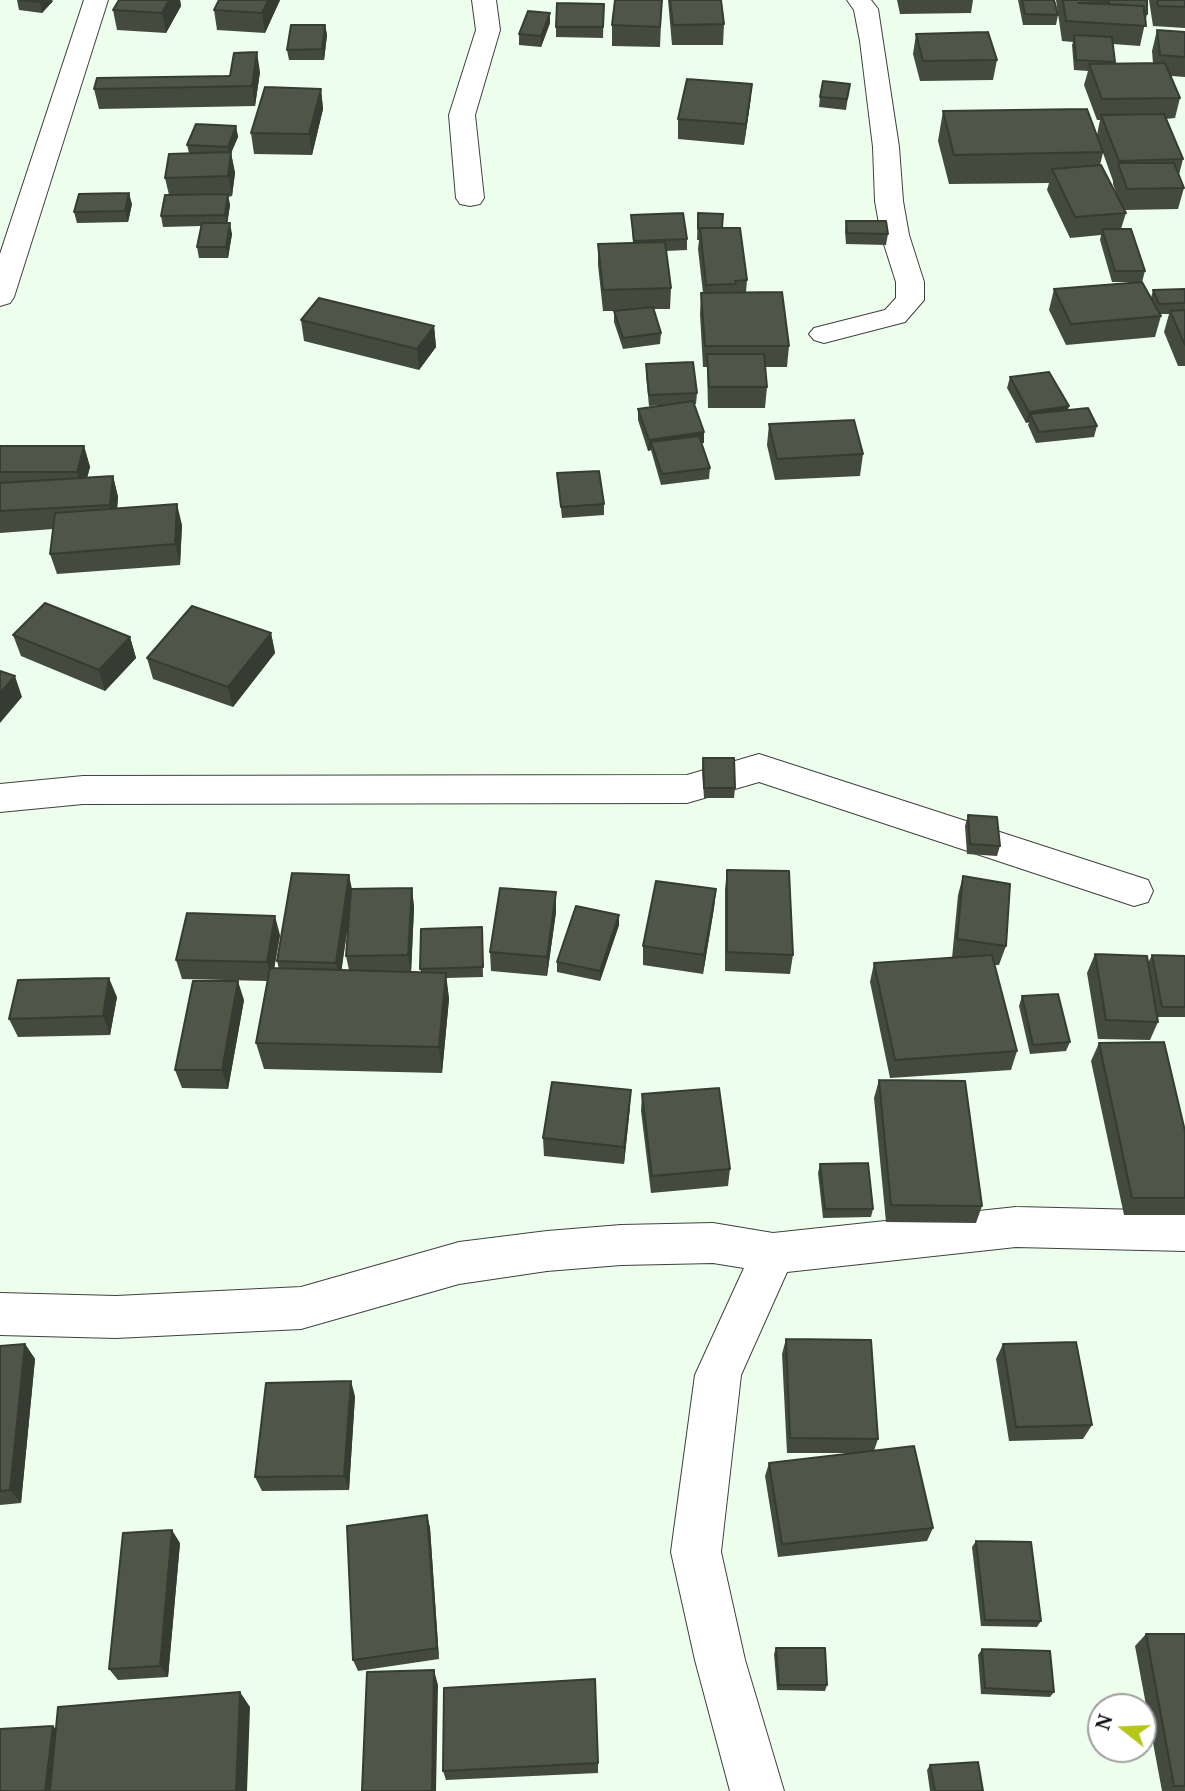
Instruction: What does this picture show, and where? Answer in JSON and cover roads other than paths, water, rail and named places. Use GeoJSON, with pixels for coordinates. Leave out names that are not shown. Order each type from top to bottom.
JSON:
{"type":"FeatureCollection","features":[{"type":"Feature","properties":{"kind":"street"},"geometry":{"type":"LineString","coordinates":[[0,297],[96,0]]}},
{"type":"Feature","properties":{"kind":"street"},"geometry":{"type":"LineString","coordinates":[[470,198],[462,115],[488,30],[484,0]]}},
{"type":"Feature","properties":{"kind":"street"},"geometry":{"type":"LineString","coordinates":[[824,334],[895,316],[910,300],[910,282],[895,235],[889,201],[886,147],[872,41],[866,9],[859,0]]}},
{"type":"Feature","properties":{"kind":"street"},"geometry":{"type":"LineString","coordinates":[[0,798],[83,790],[687,789],[759,768],[1134,891]]}},
{"type":"Feature","properties":{"kind":"street"},"geometry":{"type":"LineString","coordinates":[[0,1314],[116,1317],[301,1308],[459,1263],[559,1250],[713,1243],[773,1253],[1016,1227],[1185,1231]]}},
{"type":"Feature","properties":{"kind":"street"},"geometry":{"type":"LineString","coordinates":[[757,1791],[720,1660],[696,1552],[718,1375],[773,1253]]}}]}
